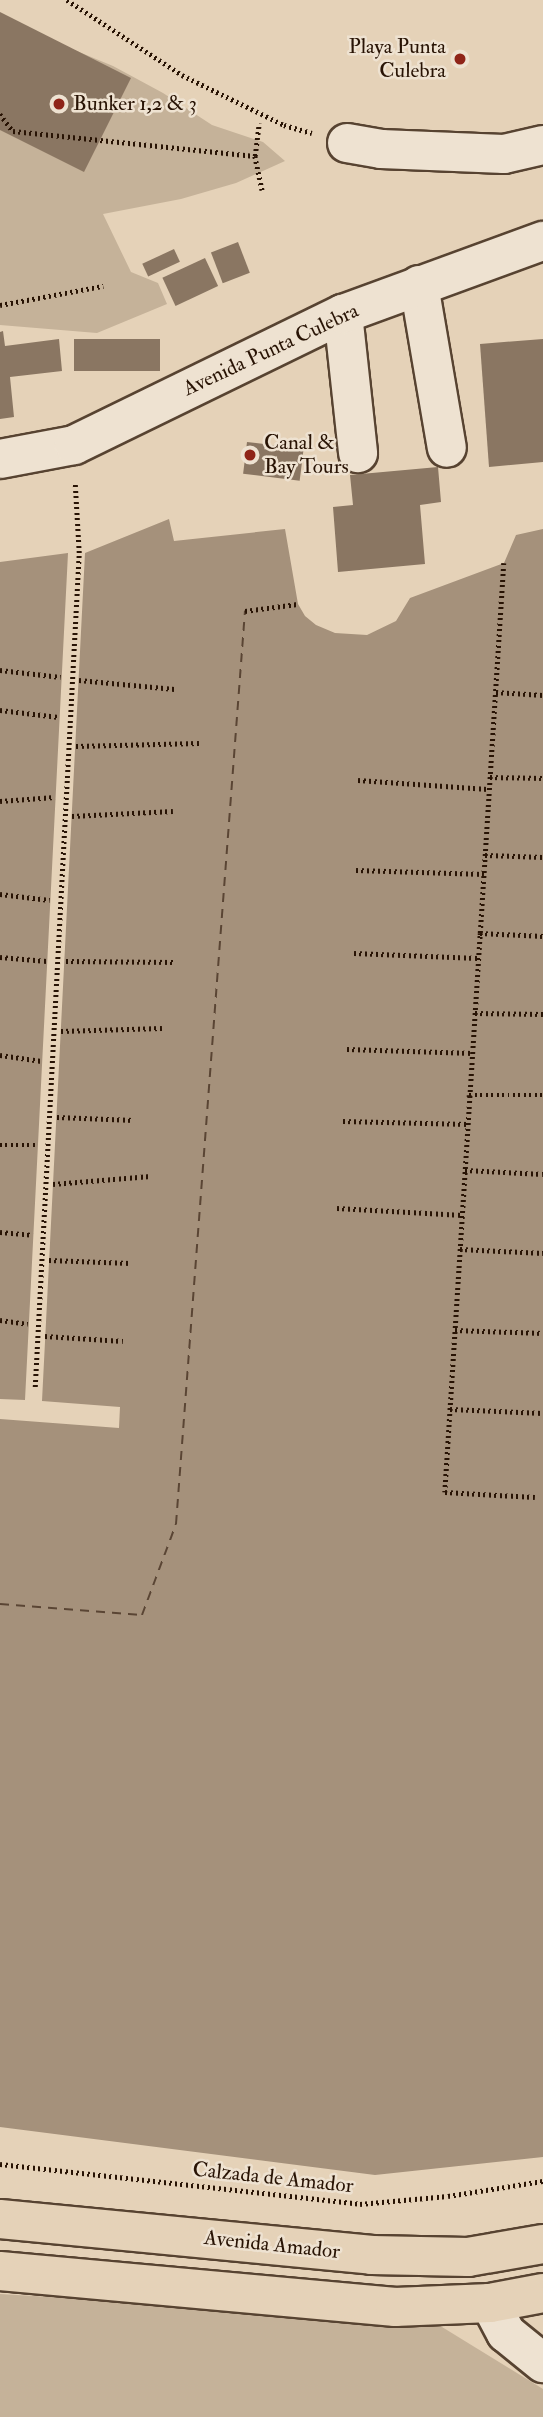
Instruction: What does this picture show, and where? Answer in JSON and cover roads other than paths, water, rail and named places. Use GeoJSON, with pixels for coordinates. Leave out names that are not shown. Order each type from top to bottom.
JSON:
{"type":"FeatureCollection","features":[{"type":"Feature","properties":{"kind":"main road","name":"Avenida Amador"},"geometry":{"type":"LineString","coordinates":[[0,2218],[372,2255],[468,2257],[543,2244]]}},
{"type":"Feature","properties":{"kind":"main road"},"geometry":{"type":"LineString","coordinates":[[0,2271],[395,2306],[490,2303],[543,2293]]}},
{"type":"Feature","properties":{"kind":"lane"},"geometry":{"type":"LineString","coordinates":[[347,143],[380,149],[504,155],[543,145]]}},
{"type":"Feature","properties":{"kind":"lane","name":"Avenida Punta Culebra"},"geometry":{"type":"LineString","coordinates":[[0,459],[74,444],[344,314],[543,241]]}},
{"type":"Feature","properties":{"kind":"lane"},"geometry":{"type":"LineString","coordinates":[[419,285],[447,448]]}},
{"type":"Feature","properties":{"kind":"lane"},"geometry":{"type":"LineString","coordinates":[[344,314],[358,453]]}},
{"type":"Feature","properties":{"kind":"lane"},"geometry":{"type":"LineString","coordinates":[[490,2303],[506,2333],[543,2363]]}},
{"type":"Feature","properties":{"kind":"place","name":"Playa Punta Culebra"},"geometry":{"type":"Point","coordinates":[460,59]}},
{"type":"Feature","properties":{"kind":"place","name":"Bunker 1,2 & 3"},"geometry":{"type":"Point","coordinates":[59,104]}},
{"type":"Feature","properties":{"kind":"place","name":"Canal & Bay Tours"},"geometry":{"type":"Point","coordinates":[250,455]}}]}
